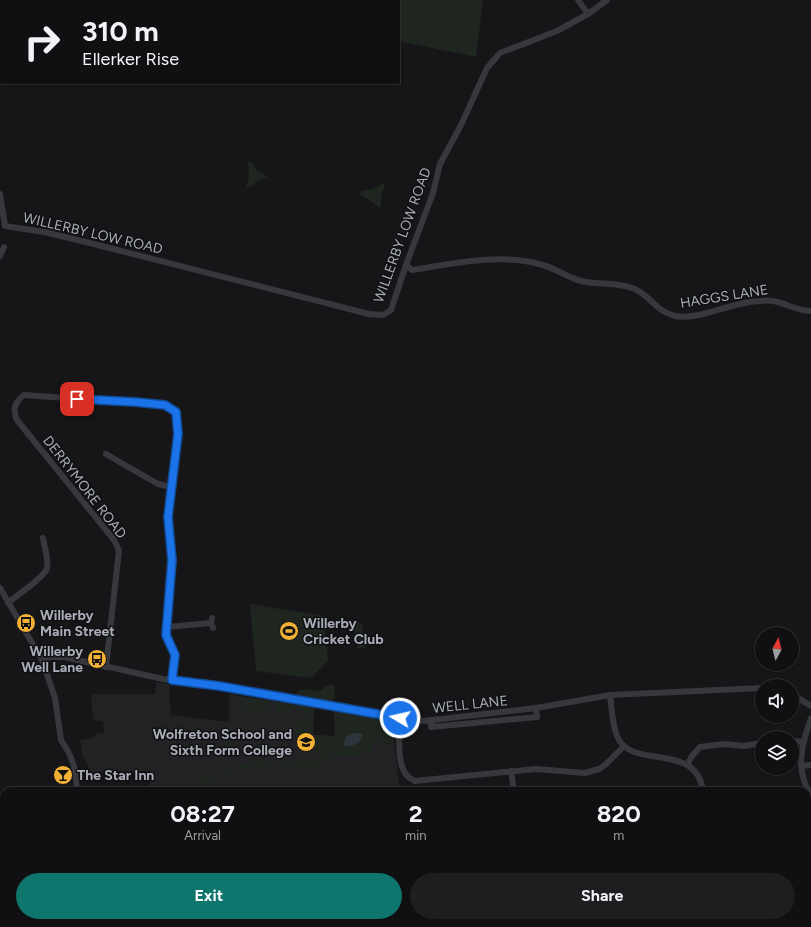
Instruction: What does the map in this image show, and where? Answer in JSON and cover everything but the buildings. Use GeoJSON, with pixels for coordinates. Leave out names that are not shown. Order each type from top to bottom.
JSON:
{"type":"FeatureCollection","features":[{"type":"Feature","properties":{"kind":"street"},"geometry":{"type":"LineString","coordinates":[[578,0],[588,14]]}},
{"type":"Feature","properties":{"kind":"street","name":"WILLERBY LOW ROAD"},"geometry":{"type":"LineString","coordinates":[[0,194],[5,226],[44,232],[369,314],[383,315],[390,310],[433,193],[440,164],[461,125],[487,68],[500,53],[556,31],[588,14],[607,0]]}},
{"type":"Feature","properties":{"kind":"street"},"geometry":{"type":"LineString","coordinates":[[0,256],[4,247]]}},
{"type":"Feature","properties":{"kind":"street","name":"HAGGS LANE"},"geometry":{"type":"LineString","coordinates":[[401,277],[412,270],[477,261],[519,260],[538,263],[574,279],[635,289],[666,313],[677,316],[691,316],[762,300],[774,300],[794,308],[811,311]]}},
{"type":"Feature","properties":{"kind":"street"},"geometry":{"type":"LineString","coordinates":[[406,265],[412,270]]}},
{"type":"Feature","properties":{"kind":"street","name":"DERRYMORE ROAD"},"geometry":{"type":"LineString","coordinates":[[106,667],[119,550],[114,540],[17,420],[14,408],[17,400],[24,395],[29,395],[165,405],[176,412],[178,434],[172,487]]}},
{"type":"Feature","properties":{"kind":"street"},"geometry":{"type":"LineString","coordinates":[[104,453],[158,484],[172,487],[168,517],[172,560],[166,635],[175,655],[172,680]]}},
{"type":"Feature","properties":{"kind":"street"},"geometry":{"type":"LineString","coordinates":[[8,603],[44,574],[47,569],[48,551],[43,538]]}},
{"type":"Feature","properties":{"kind":"street"},"geometry":{"type":"LineString","coordinates":[[0,588],[42,660],[52,687],[61,740],[71,757],[75,770],[77,787]]}},
{"type":"Feature","properties":{"kind":"street"},"geometry":{"type":"LineString","coordinates":[[167,627],[212,623]]}},
{"type":"Feature","properties":{"kind":"street","name":"WELL LANE"},"geometry":{"type":"LineString","coordinates":[[42,660],[50,657],[64,657],[172,680],[219,686],[400,718],[431,720],[536,708],[610,695],[755,688]]}},
{"type":"Feature","properties":{"kind":"street"},"geometry":{"type":"LineString","coordinates":[[610,695],[615,730],[618,739],[624,746],[641,753],[678,760],[695,772],[700,779],[702,787]]}},
{"type":"Feature","properties":{"kind":"street"},"geometry":{"type":"LineString","coordinates":[[799,698],[811,706]]}},
{"type":"Feature","properties":{"kind":"street"},"geometry":{"type":"LineString","coordinates":[[431,720],[429,728],[537,717],[536,708]]}},
{"type":"Feature","properties":{"kind":"street"},"geometry":{"type":"LineString","coordinates":[[400,718],[399,740],[402,767],[409,778],[415,781],[536,769],[585,773],[600,769],[624,746]]}},
{"type":"Feature","properties":{"kind":"street"},"geometry":{"type":"LineString","coordinates":[[807,787],[801,766],[803,742],[811,718]]}},
{"type":"Feature","properties":{"kind":"street"},"geometry":{"type":"LineString","coordinates":[[799,742],[803,742]]}},
{"type":"Feature","properties":{"kind":"street"},"geometry":{"type":"LineString","coordinates":[[687,765],[692,756],[700,747],[724,744],[744,746],[755,744]]}},
{"type":"Feature","properties":{"kind":"street"},"geometry":{"type":"LineString","coordinates":[[801,766],[811,765]]}},
{"type":"Feature","properties":{"kind":"street"},"geometry":{"type":"LineString","coordinates":[[512,771],[514,787]]}},
{"type":"Feature","properties":{"kind":"shaded area"},"geometry":{"type":"Polygon","coordinates":[[[400,0],[483,0],[476,57],[400,41],[400,0]]]}},
{"type":"Feature","properties":{"kind":"shaded area"},"geometry":{"type":"Polygon","coordinates":[[[248,162],[252,162],[257,171],[268,178],[262,179],[246,189],[249,176],[248,162]]]}},
{"type":"Feature","properties":{"kind":"shaded area"},"geometry":{"type":"Polygon","coordinates":[[[386,182],[381,196],[381,207],[379,208],[371,201],[360,195],[361,191],[373,189],[386,182]]]}},
{"type":"Feature","properties":{"kind":"shaded area","name":"Willerby Cricket Club"},"geometry":{"type":"Polygon","coordinates":[[[250,604],[324,616],[328,661],[311,678],[256,671],[250,604]]]}},
{"type":"Feature","properties":{"kind":"shaded area"},"geometry":{"type":"Polygon","coordinates":[[[355,622],[362,623],[365,648],[357,648],[354,626],[355,622]]]}},
{"type":"Feature","properties":{"kind":"shaded area"},"geometry":{"type":"Polygon","coordinates":[[[156,682],[169,684],[171,715],[229,722],[229,694],[314,708],[313,735],[335,736],[334,711],[373,740],[394,744],[399,787],[149,787],[150,771],[90,772],[83,757],[80,740],[93,738],[96,734],[104,733],[103,721],[93,720],[91,694],[155,694],[156,682]]]}},
{"type":"Feature","properties":{"kind":"shaded area"},"geometry":{"type":"Polygon","coordinates":[[[331,684],[334,686],[335,694],[334,699],[329,702],[318,698],[297,695],[297,692],[303,690],[321,691],[326,685],[331,684]]]}},
{"type":"Feature","properties":{"kind":"shaded area"},"geometry":{"type":"Polygon","coordinates":[[[229,694],[232,694],[230,703],[232,751],[234,754],[231,758],[231,772],[228,775],[211,780],[205,785],[205,787],[193,787],[203,777],[226,773],[230,767],[229,694]]]}},
{"type":"Feature","properties":{"kind":"shaded area"},"geometry":{"type":"Polygon","coordinates":[[[245,697],[271,701],[270,708],[268,710],[245,710],[242,706],[245,697]]]}},
{"type":"Feature","properties":{"kind":"shaded area"},"geometry":{"type":"Polygon","coordinates":[[[277,702],[309,707],[304,753],[301,757],[301,753],[303,752],[303,737],[298,737],[298,734],[296,733],[279,734],[278,738],[278,729],[279,732],[296,732],[296,720],[299,720],[299,718],[305,719],[307,711],[290,709],[290,712],[277,713],[277,725],[276,707],[277,702]]]}},
{"type":"Feature","properties":{"kind":"shaded area"},"geometry":{"type":"Polygon","coordinates":[[[310,708],[314,708],[313,735],[335,736],[334,711],[391,721],[394,744],[373,740],[371,754],[326,758],[322,760],[318,758],[308,734],[310,708]]]}},
{"type":"Feature","properties":{"kind":"shaded area"},"geometry":{"type":"Polygon","coordinates":[[[354,733],[362,734],[363,736],[359,742],[352,746],[345,746],[344,743],[346,737],[354,733]]]}},
{"type":"Feature","properties":{"kind":"shaded area"},"geometry":{"type":"Polygon","coordinates":[[[317,760],[321,762],[322,786],[319,786],[318,767],[280,767],[280,762],[317,760]]]}},
{"type":"Feature","properties":{"kind":"shaded area"},"geometry":{"type":"Polygon","coordinates":[[[271,762],[271,768],[239,769],[239,763],[271,762]]]}},
{"type":"Feature","properties":{"kind":"place","name":"Willerby Main Street"},"geometry":{"type":"Point","coordinates":[26,623]}},
{"type":"Feature","properties":{"kind":"place","name":"Willerby Cricket Club"},"geometry":{"type":"Point","coordinates":[289,631]}},
{"type":"Feature","properties":{"kind":"place","name":"Willerby Well Lane"},"geometry":{"type":"Point","coordinates":[97,659]}},
{"type":"Feature","properties":{"kind":"place","name":"Wolfreton School and Sixth Form College"},"geometry":{"type":"Point","coordinates":[306,742]}},
{"type":"Feature","properties":{"kind":"place","name":"The Star Inn"},"geometry":{"type":"Point","coordinates":[63,775]}},
{"type":"Feature","properties":{"kind":"route"},"geometry":{"type":"LineString","coordinates":[[77,399],[165,405],[176,412],[178,434],[168,517],[172,560],[166,635],[175,655],[172,680],[197,682],[400,718]]}}]}
